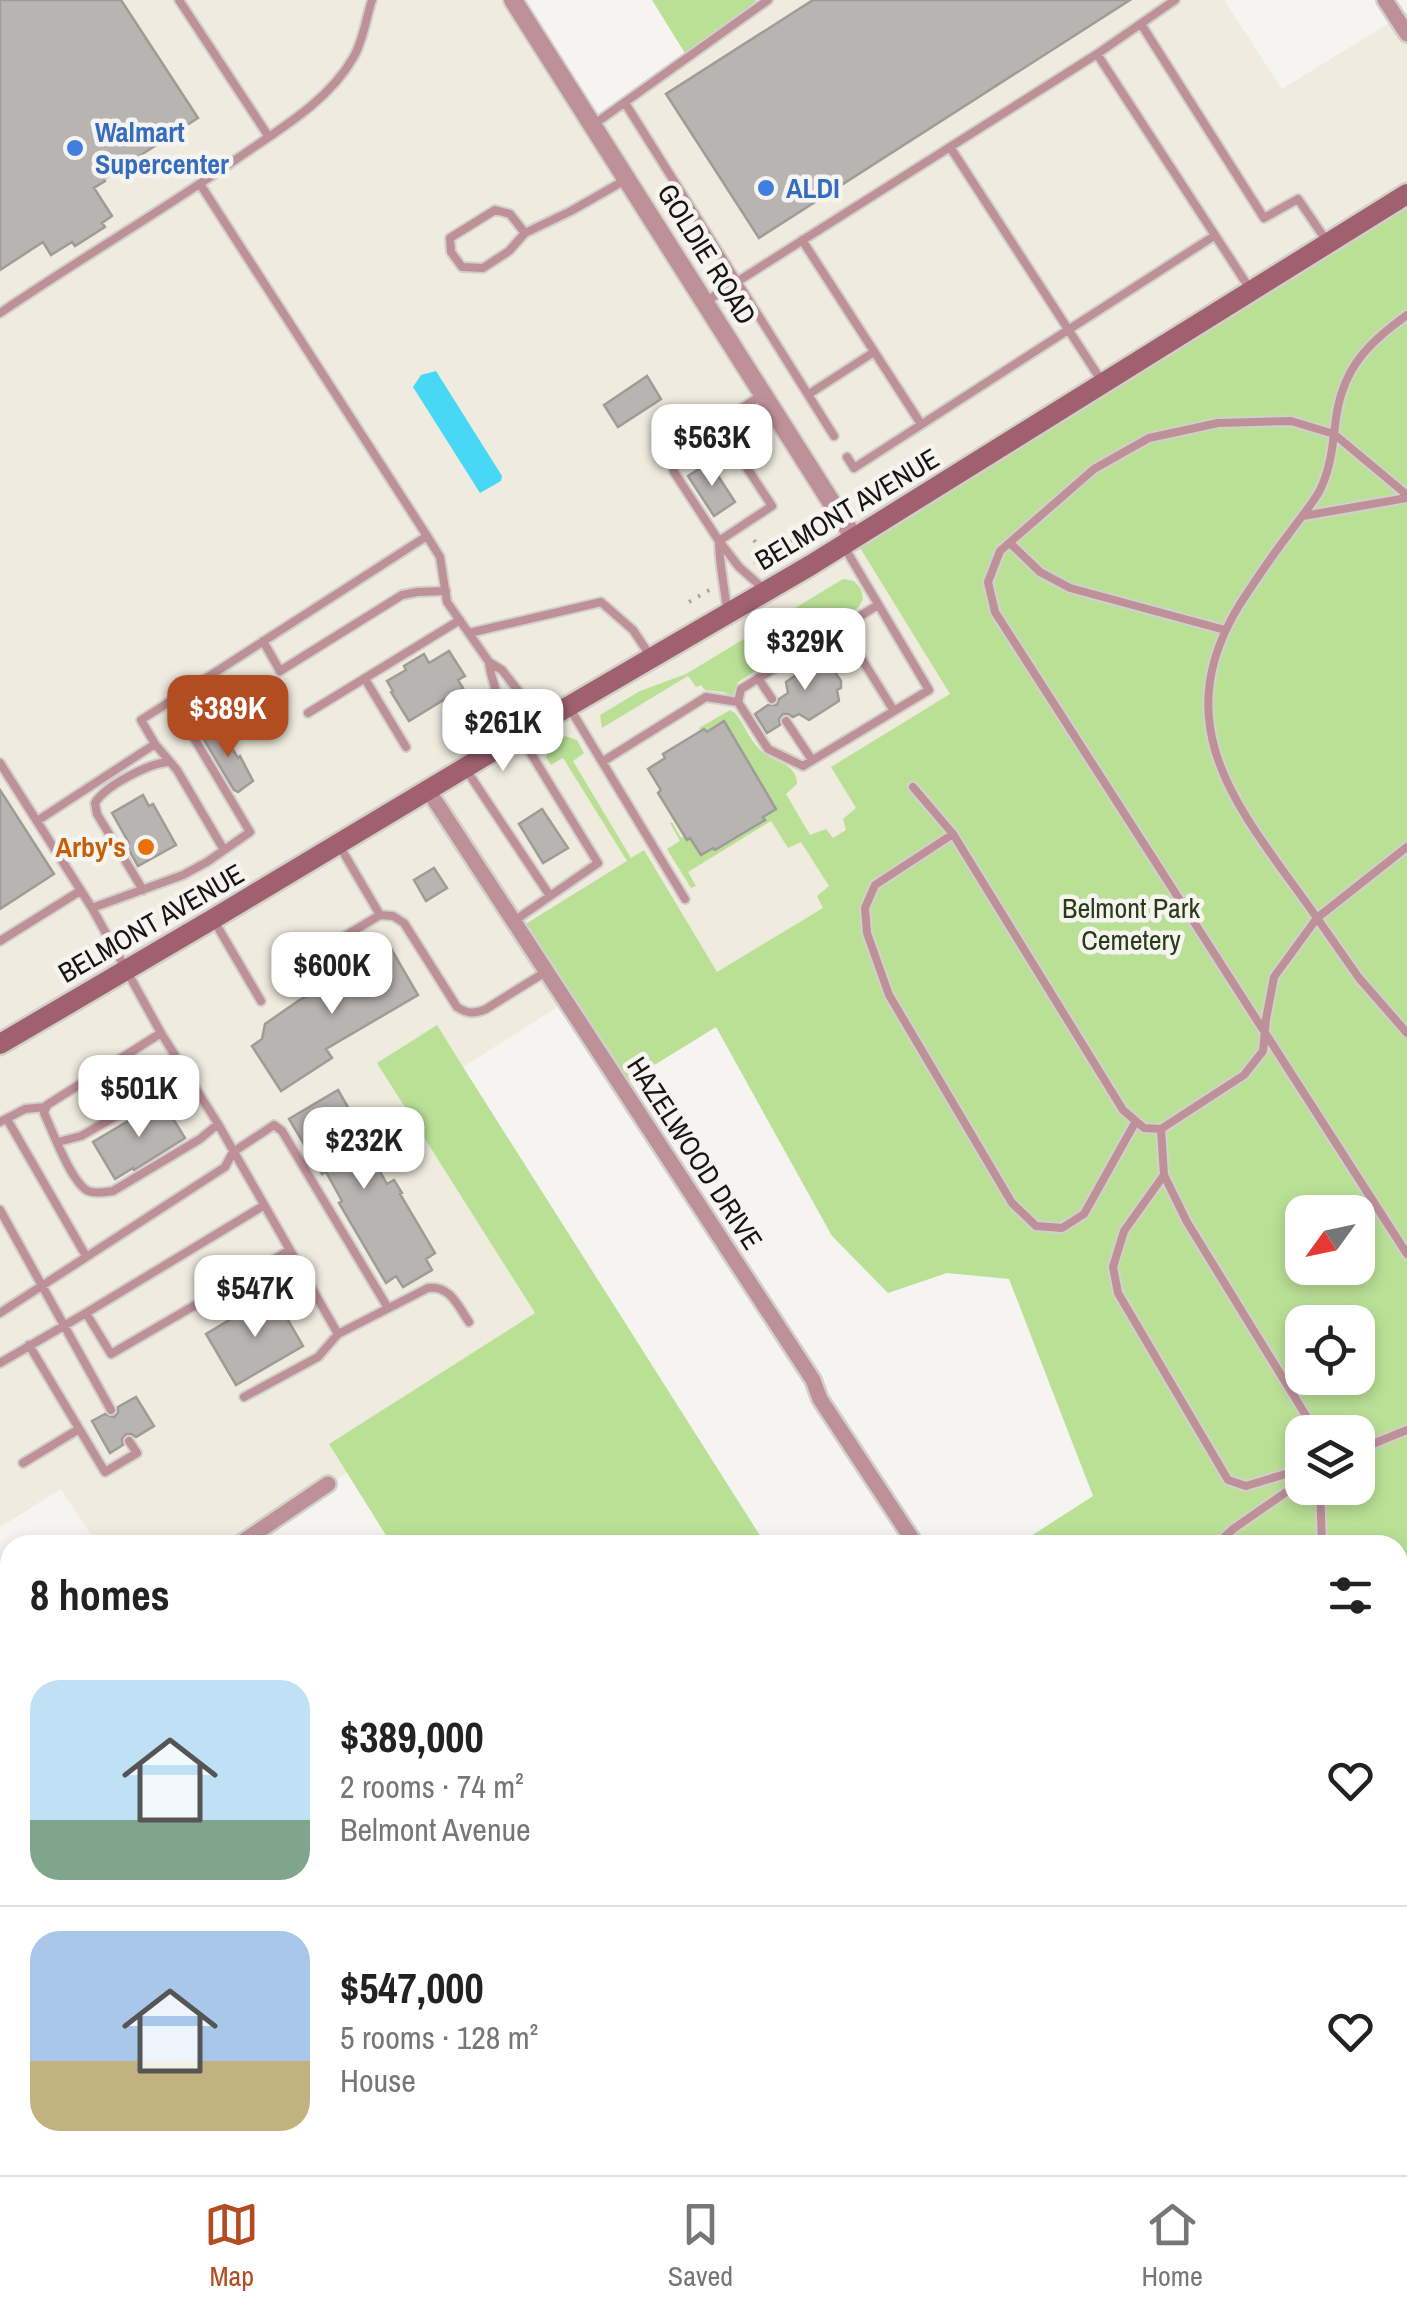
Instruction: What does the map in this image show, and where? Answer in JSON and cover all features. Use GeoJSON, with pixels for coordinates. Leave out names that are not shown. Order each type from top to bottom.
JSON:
{"type":"FeatureCollection","features":[{"type":"Feature","properties":{"kind":"main road","name":"BELMONT AVENUE"},"geometry":{"type":"LineString","coordinates":[[0,1044],[848,542],[1407,194]]}},
{"type":"Feature","properties":{"kind":"street","name":"GOLDIE ROAD"},"geometry":{"type":"LineString","coordinates":[[513,0],[763,394],[848,542]]}},
{"type":"Feature","properties":{"kind":"street"},"geometry":{"type":"LineString","coordinates":[[1385,0],[1407,34]]}},
{"type":"Feature","properties":{"kind":"street","name":"HAZELWOOD DRIVE"},"geometry":{"type":"LineString","coordinates":[[428,790],[813,1380],[820,1400],[909,1535]]}},
{"type":"Feature","properties":{"kind":"street"},"geometry":{"type":"LineString","coordinates":[[253,1535],[328,1484]]}},
{"type":"Feature","properties":{"kind":"lane"},"geometry":{"type":"LineString","coordinates":[[179,0],[269,137]]}},
{"type":"Feature","properties":{"kind":"lane"},"geometry":{"type":"LineString","coordinates":[[0,313],[200,184],[323,96],[354,57],[372,0]]}},
{"type":"Feature","properties":{"kind":"lane"},"geometry":{"type":"LineString","coordinates":[[593,125],[768,0]]}},
{"type":"Feature","properties":{"kind":"lane"},"geometry":{"type":"LineString","coordinates":[[705,302],[1097,54],[1174,0]]}},
{"type":"Feature","properties":{"kind":"lane"},"geometry":{"type":"LineString","coordinates":[[1141,24],[1264,218],[1298,199],[1328,243]]}},
{"type":"Feature","properties":{"kind":"lane"},"geometry":{"type":"LineString","coordinates":[[1097,54],[1251,291]]}},
{"type":"Feature","properties":{"kind":"lane"},"geometry":{"type":"LineString","coordinates":[[625,103],[834,436]]}},
{"type":"Feature","properties":{"kind":"lane"},"geometry":{"type":"LineString","coordinates":[[950,147],[1103,383]]}},
{"type":"Feature","properties":{"kind":"lane"},"geometry":{"type":"LineString","coordinates":[[525,233],[510,214],[495,210],[450,238],[451,252],[462,267],[483,268],[509,252],[525,233],[627,178]]}},
{"type":"Feature","properties":{"kind":"lane"},"geometry":{"type":"LineString","coordinates":[[200,184],[440,557],[448,602],[460,620],[489,662],[502,670],[520,693],[560,712],[602,762],[685,899]]}},
{"type":"Feature","properties":{"kind":"lane"},"geometry":{"type":"LineString","coordinates":[[847,456],[854,468],[1214,236]]}},
{"type":"Feature","properties":{"kind":"lane"},"geometry":{"type":"LineString","coordinates":[[802,240],[921,424]]}},
{"type":"Feature","properties":{"kind":"lane"},"geometry":{"type":"LineString","coordinates":[[1407,315],[1354,363],[1342,392],[1326,475],[1318,493],[1225,630],[1208,681],[1211,734],[1220,766],[1243,814],[1359,978],[1407,1033]]}},
{"type":"Feature","properties":{"kind":"lane"},"geometry":{"type":"LineString","coordinates":[[808,394],[874,352]]}},
{"type":"Feature","properties":{"kind":"lane"},"geometry":{"type":"LineString","coordinates":[[763,394],[718,424],[689,428],[670,455],[674,472],[719,542],[766,591]]}},
{"type":"Feature","properties":{"kind":"lane"},"geometry":{"type":"LineString","coordinates":[[1407,496],[1334,434],[1291,421],[1218,423],[1149,438],[1094,469],[1000,552],[988,582],[994,612],[1407,1254]]}},
{"type":"Feature","properties":{"kind":"lane"},"geometry":{"type":"LineString","coordinates":[[718,424],[772,506],[719,542]]}},
{"type":"Feature","properties":{"kind":"lane"},"geometry":{"type":"LineString","coordinates":[[1302,516],[1407,496]]}},
{"type":"Feature","properties":{"kind":"lane"},"geometry":{"type":"LineString","coordinates":[[224,850],[177,770],[141,720],[427,536]]}},
{"type":"Feature","properties":{"kind":"lane"},"geometry":{"type":"LineString","coordinates":[[719,542],[718,563],[724,576],[727,614]]}},
{"type":"Feature","properties":{"kind":"lane"},"geometry":{"type":"LineString","coordinates":[[848,542],[878,606],[928,690],[803,766],[768,749],[738,702],[740,689],[878,606]]}},
{"type":"Feature","properties":{"kind":"lane"},"geometry":{"type":"LineString","coordinates":[[1010,543],[1040,572],[1070,588],[1225,630]]}},
{"type":"Feature","properties":{"kind":"lane"},"geometry":{"type":"LineString","coordinates":[[263,641],[280,671],[402,595],[446,591]]}},
{"type":"Feature","properties":{"kind":"lane"},"geometry":{"type":"LineString","coordinates":[[469,632],[601,602],[633,630],[651,658]]}},
{"type":"Feature","properties":{"kind":"lane"},"geometry":{"type":"LineString","coordinates":[[308,714],[460,620]]}},
{"type":"Feature","properties":{"kind":"lane"},"geometry":{"type":"LineString","coordinates":[[842,627],[894,711]]}},
{"type":"Feature","properties":{"kind":"lane"},"geometry":{"type":"LineString","coordinates":[[489,662],[500,706],[496,725],[498,748]]}},
{"type":"Feature","properties":{"kind":"lane"},"geometry":{"type":"LineString","coordinates":[[364,678],[406,747]]}},
{"type":"Feature","properties":{"kind":"lane"},"geometry":{"type":"LineString","coordinates":[[758,678],[772,699]]}},
{"type":"Feature","properties":{"kind":"lane"},"geometry":{"type":"LineString","coordinates":[[92,908],[182,875],[250,832],[188,726],[192,716],[226,693],[240,696]]}},
{"type":"Feature","properties":{"kind":"lane"},"geometry":{"type":"LineString","coordinates":[[602,762],[706,697],[738,702]]}},
{"type":"Feature","properties":{"kind":"lane"},"geometry":{"type":"LineString","coordinates":[[786,721],[812,760]]}},
{"type":"Feature","properties":{"kind":"lane"},"geometry":{"type":"LineString","coordinates":[[514,921],[598,863],[520,735]]}},
{"type":"Feature","properties":{"kind":"lane"},"geometry":{"type":"LineString","coordinates":[[38,821],[155,744]]}},
{"type":"Feature","properties":{"kind":"lane"},"geometry":{"type":"LineString","coordinates":[[143,890],[97,814],[95,803],[100,795],[143,770],[169,762]]}},
{"type":"Feature","properties":{"kind":"lane"},"geometry":{"type":"LineString","coordinates":[[0,763],[92,908],[161,1034],[218,1124],[338,1334]]}},
{"type":"Feature","properties":{"kind":"lane"},"geometry":{"type":"LineString","coordinates":[[465,768],[550,896]]}},
{"type":"Feature","properties":{"kind":"lane"},"geometry":{"type":"LineString","coordinates":[[913,788],[953,834],[1123,1110],[1144,1128],[1160,1129],[1244,1075],[1263,1051],[1274,977],[1317,918],[1407,847]]}},
{"type":"Feature","properties":{"kind":"lane"},"geometry":{"type":"LineString","coordinates":[[953,834],[876,885],[865,908],[867,933],[889,995],[1012,1204],[1036,1226],[1062,1228],[1084,1214],[1136,1121]]}},
{"type":"Feature","properties":{"kind":"lane"},"geometry":{"type":"LineString","coordinates":[[338,844],[380,915]]}},
{"type":"Feature","properties":{"kind":"lane"},"geometry":{"type":"LineString","coordinates":[[0,941],[80,891]]}},
{"type":"Feature","properties":{"kind":"lane"},"geometry":{"type":"LineString","coordinates":[[291,968],[380,915],[393,916],[404,923],[457,1007],[466,1012],[486,1009],[547,970]]}},
{"type":"Feature","properties":{"kind":"lane"},"geometry":{"type":"LineString","coordinates":[[213,919],[261,1002]]}},
{"type":"Feature","properties":{"kind":"lane"},"geometry":{"type":"LineString","coordinates":[[161,1034],[47,1104],[44,1113],[74,1177],[87,1190],[113,1191],[218,1124]]}},
{"type":"Feature","properties":{"kind":"lane"},"geometry":{"type":"LineString","coordinates":[[58,1142],[82,1136],[187,1076]]}},
{"type":"Feature","properties":{"kind":"lane"},"geometry":{"type":"LineString","coordinates":[[46,1107],[26,1109],[4,1120],[86,1256]]}},
{"type":"Feature","properties":{"kind":"lane"},"geometry":{"type":"LineString","coordinates":[[0,1313],[225,1168],[233,1152],[274,1125],[282,1131],[388,1308]]}},
{"type":"Feature","properties":{"kind":"lane"},"geometry":{"type":"LineString","coordinates":[[1160,1129],[1164,1174],[1187,1222],[1306,1415]]}},
{"type":"Feature","properties":{"kind":"lane"},"geometry":{"type":"LineString","coordinates":[[1164,1174],[1124,1231],[1114,1267],[1118,1292],[1228,1480],[1246,1486],[1285,1474]]}},
{"type":"Feature","properties":{"kind":"lane"},"geometry":{"type":"LineString","coordinates":[[0,1362],[264,1206]]}},
{"type":"Feature","properties":{"kind":"lane"},"geometry":{"type":"LineString","coordinates":[[0,1210],[111,1410]]}},
{"type":"Feature","properties":{"kind":"lane"},"geometry":{"type":"LineString","coordinates":[[86,1313],[112,1354],[290,1250]]}},
{"type":"Feature","properties":{"kind":"lane"},"geometry":{"type":"LineString","coordinates":[[244,1397],[318,1356],[338,1334],[428,1288],[446,1290],[469,1322]]}},
{"type":"Feature","properties":{"kind":"lane"},"geometry":{"type":"LineString","coordinates":[[29,1345],[105,1472],[137,1454],[129,1441]]}},
{"type":"Feature","properties":{"kind":"lane"},"geometry":{"type":"LineString","coordinates":[[23,1463],[78,1429]]}},
{"type":"Feature","properties":{"kind":"lane"},"geometry":{"type":"LineString","coordinates":[[1375,1443],[1407,1430]]}},
{"type":"Feature","properties":{"kind":"lane"},"geometry":{"type":"LineString","coordinates":[[1225,1535],[1285,1492]]}},
{"type":"Feature","properties":{"kind":"lane"},"geometry":{"type":"LineString","coordinates":[[1321,1505],[1322,1535]]}},
{"type":"Feature","properties":{"kind":"path"},"geometry":{"type":"LineString","coordinates":[[754,540],[765,557]]}},
{"type":"Feature","properties":{"kind":"shaded area"},"geometry":{"type":"Polygon","coordinates":[[[0,0],[513,0],[593,125],[749,13],[756,0],[1224,0],[1282,89],[1407,12],[1407,194],[950,694],[837,764],[874,825],[847,945],[622,1085],[567,1001],[463,1067],[436,1025],[535,1313],[329,1444],[347,1473],[253,1535],[91,1535],[61,1489],[0,1527],[0,0]]]}},
{"type":"Feature","properties":{"kind":"green space"},"geometry":{"type":"Polygon","coordinates":[[[652,0],[756,0],[750,13],[688,58],[652,0]]]}},
{"type":"Feature","properties":{"kind":"green space","name":"Belmont Park Cemetery"},"geometry":{"type":"Polygon","coordinates":[[[1407,194],[1407,1535],[1033,1535],[1093,1496],[1009,1279],[947,1273],[888,1293],[832,1236],[716,1027],[622,1085],[524,925],[627,861],[563,758],[551,765],[546,757],[549,745],[565,736],[577,740],[584,753],[573,761],[631,858],[644,850],[717,972],[823,908],[817,896],[829,886],[801,842],[788,848],[771,821],[688,872],[696,886],[691,888],[667,849],[680,841],[670,823],[681,838],[690,838],[701,855],[764,821],[763,817],[776,809],[725,721],[707,732],[699,728],[730,710],[735,713],[759,749],[794,772],[797,784],[786,794],[810,835],[826,829],[833,838],[846,830],[843,819],[856,808],[831,767],[950,694],[854,538],[1407,194]]]}},
{"type":"Feature","properties":{"kind":"green space"},"geometry":{"type":"Polygon","coordinates":[[[843,579],[854,581],[861,589],[863,599],[858,608],[738,682],[733,696],[705,690],[701,685],[696,687],[688,676],[602,728],[600,715],[640,691],[686,674],[843,579]]]}},
{"type":"Feature","properties":{"kind":"green space"},"geometry":{"type":"Polygon","coordinates":[[[437,1025],[760,1535],[386,1535],[329,1444],[535,1313],[377,1063],[437,1025]]]}},
{"type":"Feature","properties":{"kind":"water"},"geometry":{"type":"Polygon","coordinates":[[[436,371],[502,476],[501,481],[480,493],[413,387],[421,375],[436,371]]]}},
{"type":"Feature","properties":{"kind":"building","name":"Walmart Supercenter"},"geometry":{"type":"Polygon","coordinates":[[[0,0],[121,0],[198,118],[94,188],[112,216],[102,223],[105,227],[75,246],[72,242],[51,255],[43,242],[0,270],[0,0]]]}},
{"type":"Feature","properties":{"kind":"building"},"geometry":{"type":"Polygon","coordinates":[[[813,0],[1130,0],[759,238],[666,94],[813,0]]]}},
{"type":"Feature","properties":{"kind":"building"},"geometry":{"type":"Polygon","coordinates":[[[647,376],[661,399],[618,427],[604,405],[647,376]]]}},
{"type":"Feature","properties":{"kind":"building"},"geometry":{"type":"Polygon","coordinates":[[[709,462],[735,502],[714,516],[688,476],[709,462]]]}},
{"type":"Feature","properties":{"kind":"building"},"geometry":{"type":"Polygon","coordinates":[[[449,651],[465,676],[458,680],[463,688],[409,721],[387,681],[424,654],[429,663],[449,651]]]}},
{"type":"Feature","properties":{"kind":"building"},"geometry":{"type":"Polygon","coordinates":[[[824,651],[841,681],[837,690],[839,701],[809,720],[799,714],[783,714],[780,725],[767,733],[755,714],[768,705],[777,705],[788,693],[786,682],[796,675],[796,668],[809,664],[824,651]]]}},
{"type":"Feature","properties":{"kind":"building"},"geometry":{"type":"Polygon","coordinates":[[[724,721],[776,809],[763,817],[765,820],[701,855],[658,793],[661,790],[648,769],[665,758],[663,754],[724,721]]]}},
{"type":"Feature","properties":{"kind":"building"},"geometry":{"type":"Polygon","coordinates":[[[220,728],[253,781],[238,792],[203,738],[220,728]]]}},
{"type":"Feature","properties":{"kind":"building"},"geometry":{"type":"Polygon","coordinates":[[[0,790],[54,874],[0,909],[0,790]]]}},
{"type":"Feature","properties":{"kind":"building"},"geometry":{"type":"Polygon","coordinates":[[[143,795],[149,806],[153,804],[176,845],[138,866],[112,813],[143,795]]]}},
{"type":"Feature","properties":{"kind":"building"},"geometry":{"type":"Polygon","coordinates":[[[542,809],[568,848],[543,863],[519,824],[542,809]]]}},
{"type":"Feature","properties":{"kind":"building"},"geometry":{"type":"Polygon","coordinates":[[[434,868],[447,888],[426,901],[414,880],[434,868]]]}},
{"type":"Feature","properties":{"kind":"building"},"geometry":{"type":"Polygon","coordinates":[[[390,947],[418,995],[326,1049],[332,1058],[281,1091],[252,1046],[262,1039],[265,1024],[390,947]]]}},
{"type":"Feature","properties":{"kind":"building"},"geometry":{"type":"Polygon","coordinates":[[[338,1090],[364,1135],[350,1144],[365,1169],[375,1163],[387,1184],[394,1180],[435,1253],[426,1259],[432,1270],[403,1287],[396,1276],[386,1283],[339,1203],[342,1201],[326,1172],[322,1174],[289,1119],[338,1090]]]}},
{"type":"Feature","properties":{"kind":"building"},"geometry":{"type":"Polygon","coordinates":[[[162,1101],[185,1138],[115,1179],[93,1142],[162,1101]]]}},
{"type":"Feature","properties":{"kind":"building"},"geometry":{"type":"Polygon","coordinates":[[[273,1294],[303,1346],[236,1385],[206,1334],[273,1294]]]}},
{"type":"Feature","properties":{"kind":"building"},"geometry":{"type":"Polygon","coordinates":[[[136,1397],[154,1426],[136,1437],[126,1434],[123,1445],[110,1453],[92,1421],[105,1414],[114,1417],[118,1407],[136,1397]]]}},
{"type":"Feature","properties":{"kind":"place","name":"Walmart Supercenter"},"geometry":{"type":"Point","coordinates":[75,148]}},
{"type":"Feature","properties":{"kind":"place","name":"ALDI"},"geometry":{"type":"Point","coordinates":[766,188]}},
{"type":"Feature","properties":{"kind":"place","name":"Arby's"},"geometry":{"type":"Point","coordinates":[146,847]}}]}
